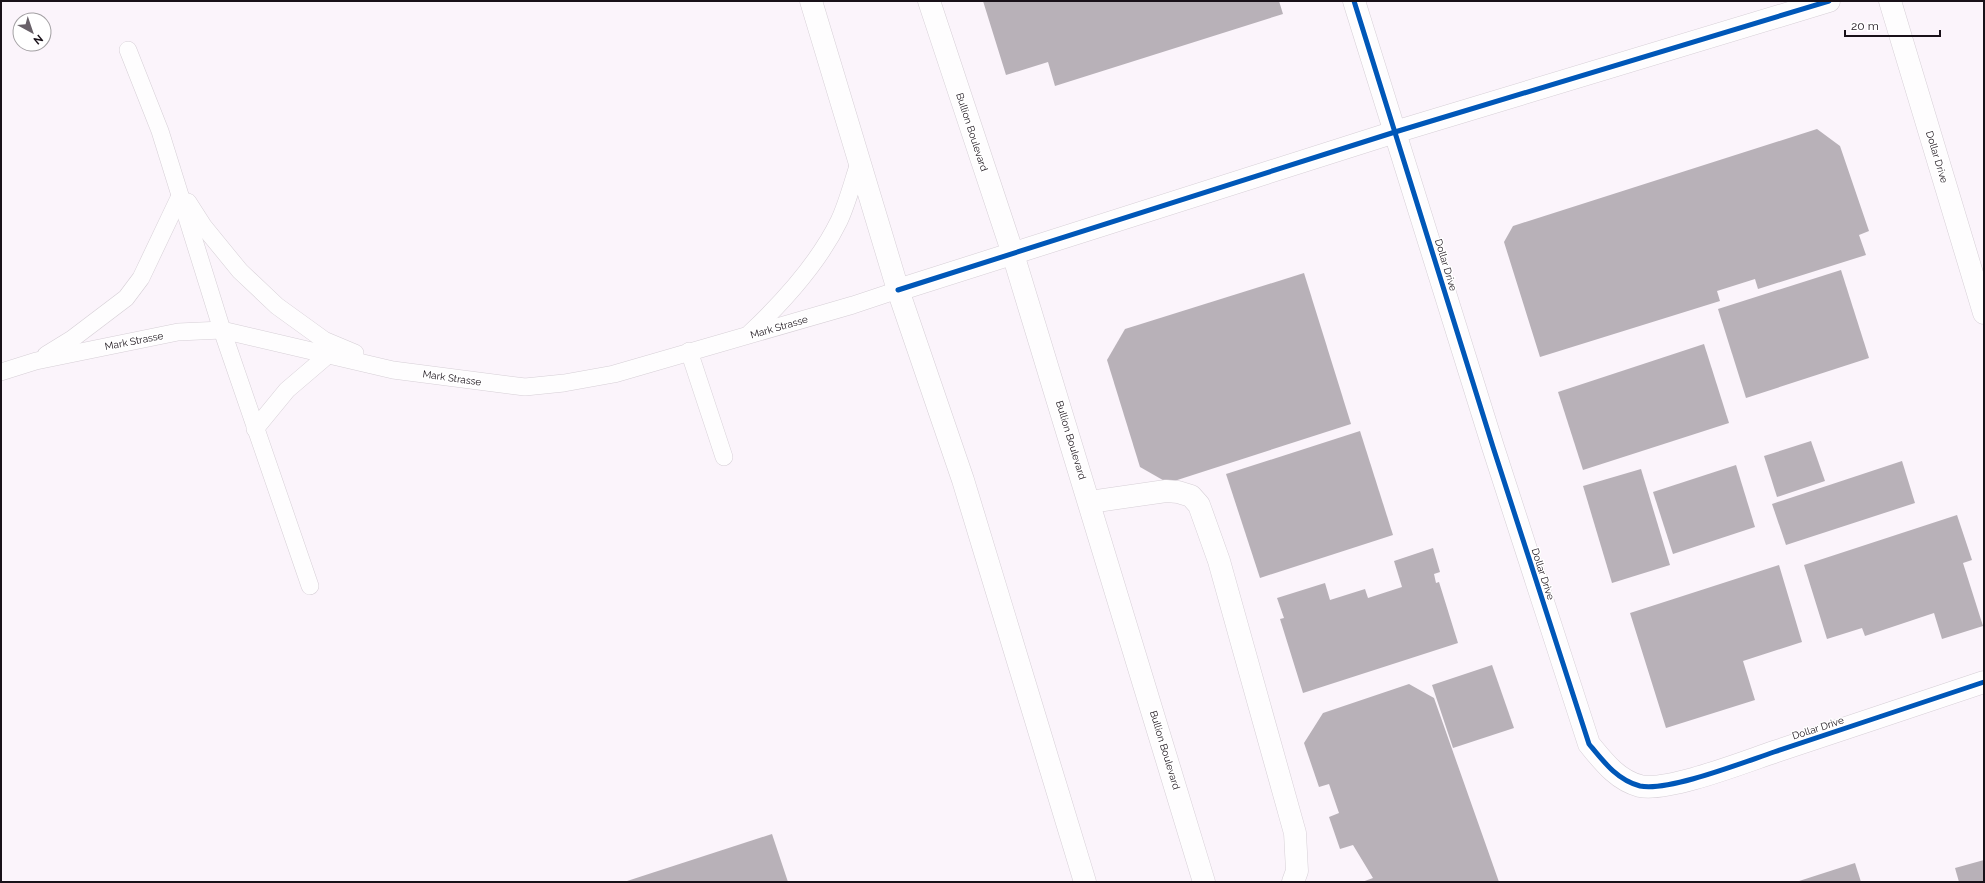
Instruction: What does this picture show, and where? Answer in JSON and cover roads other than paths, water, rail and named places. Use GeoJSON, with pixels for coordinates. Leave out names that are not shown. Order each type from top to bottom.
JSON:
{"type":"FeatureCollection","features":[{"type":"Feature","properties":{"kind":"street"},"geometry":{"type":"LineString","coordinates":[[811,1],[898,290],[963,480],[1085,882]]}},
{"type":"Feature","properties":{"kind":"street","name":"Bullion Boulevard"},"geometry":{"type":"LineString","coordinates":[[929,1],[1013,254],[1090,502],[1204,882]]}},
{"type":"Feature","properties":{"kind":"street","name":"Dollar Drive"},"geometry":{"type":"LineString","coordinates":[[1354,1],[1490,440],[1589,744],[1609,768],[1623,779],[1640,786],[1666,785],[1715,771],[1984,682]]}},
{"type":"Feature","properties":{"kind":"street"},"geometry":{"type":"LineString","coordinates":[[898,290],[1395,132],[1829,1]]}},
{"type":"Feature","properties":{"kind":"street","name":"Dollar Drive"},"geometry":{"type":"LineString","coordinates":[[1890,1],[1984,313]]}},
{"type":"Feature","properties":{"kind":"street"},"geometry":{"type":"LineString","coordinates":[[1090,502],[1166,491],[1178,492],[1191,496],[1200,505],[1219,561],[1296,834],[1297,871],[1293,882]]}},
{"type":"Feature","properties":{"kind":"lane"},"geometry":{"type":"LineString","coordinates":[[128,50],[160,131],[222,330],[310,586]]}},
{"type":"Feature","properties":{"kind":"lane"},"geometry":{"type":"LineString","coordinates":[[746,336],[774,310],[801,278],[824,246],[839,220],[860,160]]}},
{"type":"Feature","properties":{"kind":"lane"},"geometry":{"type":"LineString","coordinates":[[36,361],[72,338],[126,298],[141,278],[179,191]]}},
{"type":"Feature","properties":{"kind":"lane"},"geometry":{"type":"LineString","coordinates":[[179,191],[204,227],[240,271],[277,306],[324,340],[393,370]]}},
{"type":"Feature","properties":{"kind":"lane","name":"Mark Strasse"},"geometry":{"type":"LineString","coordinates":[[1,372],[36,361],[178,332],[222,330],[393,370],[526,387],[564,383],[614,374],[898,290]]}},
{"type":"Feature","properties":{"kind":"lane"},"geometry":{"type":"LineString","coordinates":[[689,351],[724,457]]}},
{"type":"Feature","properties":{"kind":"lane"},"geometry":{"type":"LineString","coordinates":[[256,429],[287,390],[328,355]]}}]}
